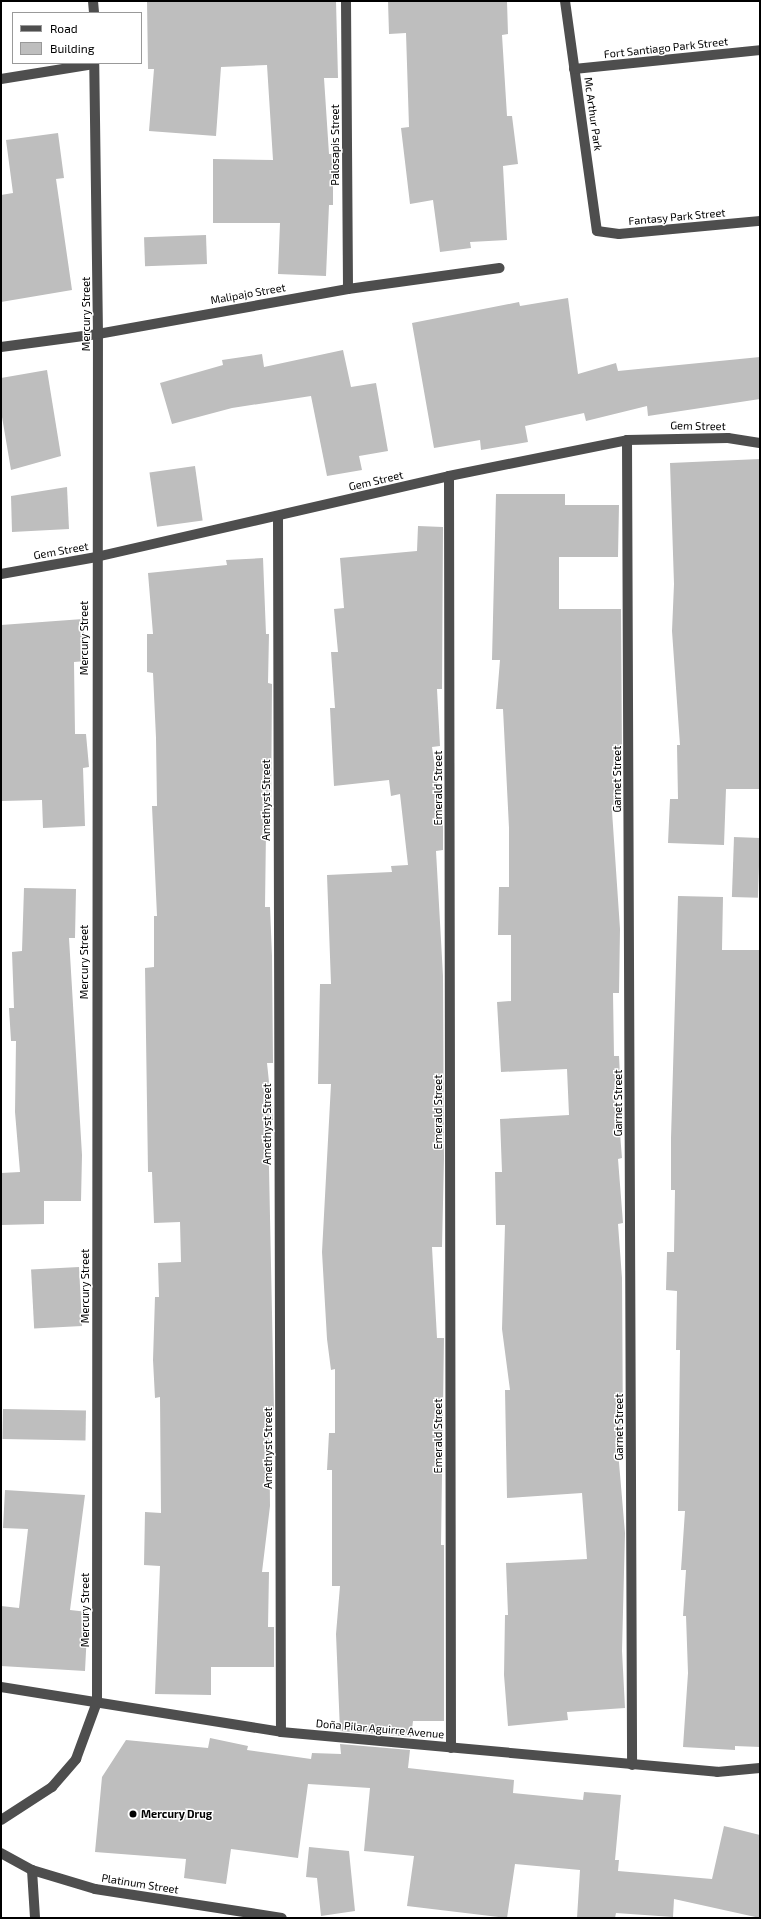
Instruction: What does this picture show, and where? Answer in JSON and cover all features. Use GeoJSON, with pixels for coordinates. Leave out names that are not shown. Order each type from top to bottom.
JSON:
{"type":"FeatureCollection","features":[{"type":"Feature","properties":{"kind":"street"},"geometry":{"type":"LineString","coordinates":[[94,1],[94,12]]}},
{"type":"Feature","properties":{"kind":"street","name":"Palosapis Street"},"geometry":{"type":"LineString","coordinates":[[346,1],[348,288]]}},
{"type":"Feature","properties":{"kind":"street","name":"Mc Arthur Park"},"geometry":{"type":"LineString","coordinates":[[565,1],[597,231]]}},
{"type":"Feature","properties":{"kind":"street","name":"Fort Santiago Park Street"},"geometry":{"type":"LineString","coordinates":[[574,69],[760,50]]}},
{"type":"Feature","properties":{"kind":"street"},"geometry":{"type":"LineString","coordinates":[[1,79],[88,64]]}},
{"type":"Feature","properties":{"kind":"street","name":"Mercury Street"},"geometry":{"type":"LineString","coordinates":[[1,1820],[52,1787],[76,1759],[97,1702],[96,557],[98,334],[94,64]]}},
{"type":"Feature","properties":{"kind":"street","name":"Fantasy Park Street"},"geometry":{"type":"LineString","coordinates":[[597,231],[619,234],[760,221]]}},
{"type":"Feature","properties":{"kind":"street","name":"Malipajo Street"},"geometry":{"type":"LineString","coordinates":[[1,347],[98,334],[348,288],[500,268]]}},
{"type":"Feature","properties":{"kind":"street","name":"Gem Street"},"geometry":{"type":"LineString","coordinates":[[1,574],[96,557],[449,476],[627,440],[728,438],[760,443]]}},
{"type":"Feature","properties":{"kind":"street","name":"Garnet Street"},"geometry":{"type":"LineString","coordinates":[[627,440],[632,1765]]}},
{"type":"Feature","properties":{"kind":"street","name":"Emerald Street"},"geometry":{"type":"LineString","coordinates":[[449,476],[451,1748]]}},
{"type":"Feature","properties":{"kind":"street","name":"Amethyst Street"},"geometry":{"type":"LineString","coordinates":[[278,516],[281,1732]]}},
{"type":"Feature","properties":{"kind":"street","name":"Doña Pilar Aguirre Avenue"},"geometry":{"type":"LineString","coordinates":[[1,1687],[281,1732],[717,1772],[760,1768]]}},
{"type":"Feature","properties":{"kind":"street","name":"Platinum Street"},"geometry":{"type":"LineString","coordinates":[[1,1852],[32,1870],[95,1889],[282,1918]]}},
{"type":"Feature","properties":{"kind":"street"},"geometry":{"type":"LineString","coordinates":[[32,1870],[35,1918]]}},
{"type":"Feature","properties":{"kind":"building"},"geometry":{"type":"Polygon","coordinates":[[[147,1],[336,1],[338,78],[324,78],[329,154],[333,154],[333,205],[329,205],[326,276],[278,274],[280,223],[213,223],[213,159],[273,160],[267,65],[221,67],[216,136],[149,131],[154,69],[148,69],[147,1]]]}},
{"type":"Feature","properties":{"kind":"building"},"geometry":{"type":"Polygon","coordinates":[[[388,1],[507,1],[508,34],[502,35],[507,116],[512,116],[518,164],[503,166],[507,240],[470,242],[471,248],[440,252],[433,200],[410,204],[401,128],[409,127],[406,33],[389,34],[388,1]]]}},
{"type":"Feature","properties":{"kind":"building"},"geometry":{"type":"Polygon","coordinates":[[[58,133],[64,178],[56,179],[72,290],[1,302],[1,195],[13,193],[6,140],[58,133]]]}},
{"type":"Feature","properties":{"kind":"building"},"geometry":{"type":"Polygon","coordinates":[[[206,235],[207,264],[145,266],[144,237],[206,235]]]}},
{"type":"Feature","properties":{"kind":"building"},"geometry":{"type":"Polygon","coordinates":[[[568,298],[578,374],[616,363],[618,371],[760,357],[760,399],[648,416],[647,406],[586,421],[584,413],[525,426],[528,442],[481,450],[480,440],[434,448],[412,323],[519,302],[520,306],[568,298]]]}},
{"type":"Feature","properties":{"kind":"building"},"geometry":{"type":"Polygon","coordinates":[[[343,350],[351,387],[376,383],[388,451],[359,456],[362,470],[327,476],[311,396],[232,408],[172,424],[160,383],[223,365],[222,360],[262,354],[264,367],[343,350]]]}},
{"type":"Feature","properties":{"kind":"building"},"geometry":{"type":"Polygon","coordinates":[[[47,370],[61,456],[11,470],[1,411],[1,378],[47,370]]]}},
{"type":"Feature","properties":{"kind":"building"},"geometry":{"type":"Polygon","coordinates":[[[760,459],[760,789],[726,789],[724,845],[668,843],[670,799],[678,799],[677,745],[680,745],[672,631],[674,584],[670,463],[760,459]]]}},
{"type":"Feature","properties":{"kind":"building"},"geometry":{"type":"Polygon","coordinates":[[[195,466],[203,520],[157,527],[149,472],[195,466]]]}},
{"type":"Feature","properties":{"kind":"building"},"geometry":{"type":"Polygon","coordinates":[[[67,487],[69,529],[12,532],[11,496],[67,487]]]}},
{"type":"Feature","properties":{"kind":"building"},"geometry":{"type":"Polygon","coordinates":[[[496,494],[565,494],[565,505],[619,505],[618,557],[559,557],[559,609],[621,609],[622,759],[616,759],[617,811],[612,811],[620,929],[619,993],[613,993],[614,1056],[619,1056],[621,1097],[617,1097],[622,1158],[618,1159],[623,1223],[618,1224],[622,1278],[623,1439],[617,1439],[625,1533],[622,1651],[625,1708],[567,1712],[568,1720],[508,1726],[504,1675],[505,1615],[508,1615],[506,1563],[587,1559],[582,1493],[507,1498],[505,1390],[510,1390],[502,1329],[505,1225],[496,1225],[495,1172],[502,1172],[500,1119],[569,1115],[567,1069],[501,1072],[497,1002],[511,1001],[511,935],[498,935],[499,887],[509,887],[509,828],[503,709],[496,709],[500,660],[492,660],[496,494]]]}},
{"type":"Feature","properties":{"kind":"building"},"geometry":{"type":"Polygon","coordinates":[[[418,526],[443,527],[442,689],[437,689],[440,746],[432,747],[443,825],[443,850],[436,851],[443,976],[444,1159],[442,1247],[432,1247],[437,1338],[444,1338],[441,1545],[444,1545],[444,1721],[413,1721],[411,1737],[340,1731],[336,1634],[340,1586],[332,1586],[332,1470],[327,1470],[329,1433],[335,1433],[335,1369],[331,1370],[327,1339],[322,1252],[331,1084],[318,1084],[320,984],[331,984],[327,875],[392,872],[391,866],[408,865],[400,794],[391,796],[389,780],[334,786],[330,708],[335,708],[331,652],[338,652],[334,609],[344,608],[340,558],[417,551],[418,526]]]}},
{"type":"Feature","properties":{"kind":"building"},"geometry":{"type":"Polygon","coordinates":[[[263,558],[266,634],[269,634],[268,683],[272,684],[271,830],[266,830],[265,907],[270,907],[272,956],[273,1063],[267,1063],[273,1120],[268,1120],[274,1410],[269,1411],[270,1506],[262,1572],[269,1572],[268,1627],[274,1627],[274,1667],[211,1667],[211,1695],[155,1694],[160,1566],[144,1565],[145,1512],[161,1513],[160,1397],[155,1398],[153,1360],[155,1297],[159,1297],[158,1263],[181,1262],[180,1222],[154,1223],[152,1172],[148,1172],[145,968],[154,967],[154,916],[157,916],[152,806],[157,806],[153,673],[147,672],[147,634],[153,634],[148,573],[227,565],[226,560],[263,558]]]}},
{"type":"Feature","properties":{"kind":"building"},"geometry":{"type":"Polygon","coordinates":[[[83,619],[86,661],[74,662],[75,734],[86,734],[89,767],[83,768],[85,826],[43,828],[42,800],[2,801],[1,625],[83,619]]]}},
{"type":"Feature","properties":{"kind":"building"},"geometry":{"type":"Polygon","coordinates":[[[734,837],[760,838],[758,898],[732,897],[734,837]]]}},
{"type":"Feature","properties":{"kind":"building"},"geometry":{"type":"Polygon","coordinates":[[[24,888],[76,889],[75,938],[69,938],[82,1155],[81,1201],[44,1201],[44,1224],[1,1225],[1,1173],[20,1172],[15,1112],[16,1041],[11,1041],[9,1008],[14,1008],[12,952],[22,951],[24,888]]]}},
{"type":"Feature","properties":{"kind":"building"},"geometry":{"type":"Polygon","coordinates":[[[678,896],[723,897],[722,950],[760,950],[760,1747],[735,1746],[735,1750],[683,1747],[688,1673],[686,1616],[683,1616],[686,1570],[681,1570],[685,1511],[678,1511],[680,1350],[676,1350],[677,1291],[666,1290],[667,1252],[674,1252],[675,1190],[671,1190],[671,1138],[678,896]]]}},
{"type":"Feature","properties":{"kind":"building"},"geometry":{"type":"Polygon","coordinates":[[[79,1267],[82,1326],[34,1328],[31,1270],[79,1267]]]}},
{"type":"Feature","properties":{"kind":"building"},"geometry":{"type":"Polygon","coordinates":[[[3,1409],[86,1410],[85,1440],[2,1439],[3,1409]]]}},
{"type":"Feature","properties":{"kind":"building"},"geometry":{"type":"Polygon","coordinates":[[[5,1490],[85,1495],[70,1610],[88,1612],[85,1671],[1,1666],[1,1606],[19,1608],[28,1529],[3,1528],[5,1490]]]}},
{"type":"Feature","properties":{"kind":"building"},"geometry":{"type":"Polygon","coordinates":[[[210,1738],[248,1746],[247,1750],[311,1759],[312,1753],[341,1754],[340,1744],[410,1750],[408,1768],[514,1780],[513,1793],[583,1800],[584,1792],[621,1795],[615,1860],[619,1860],[618,1871],[712,1879],[724,1826],[760,1835],[760,1918],[674,1899],[673,1917],[616,1913],[615,1918],[577,1918],[580,1870],[515,1864],[507,1918],[407,1906],[414,1856],[364,1851],[370,1788],[308,1784],[298,1858],[231,1849],[226,1884],[184,1878],[186,1859],[95,1852],[102,1777],[126,1740],[208,1748],[210,1738]]]}},
{"type":"Feature","properties":{"kind":"building"},"geometry":{"type":"Polygon","coordinates":[[[309,1847],[349,1851],[355,1911],[321,1916],[317,1878],[306,1877],[309,1847]]]}},
{"type":"Feature","properties":{"kind":"place","name":"Mercury Drug"},"geometry":{"type":"Point","coordinates":[133,1814]}}]}
